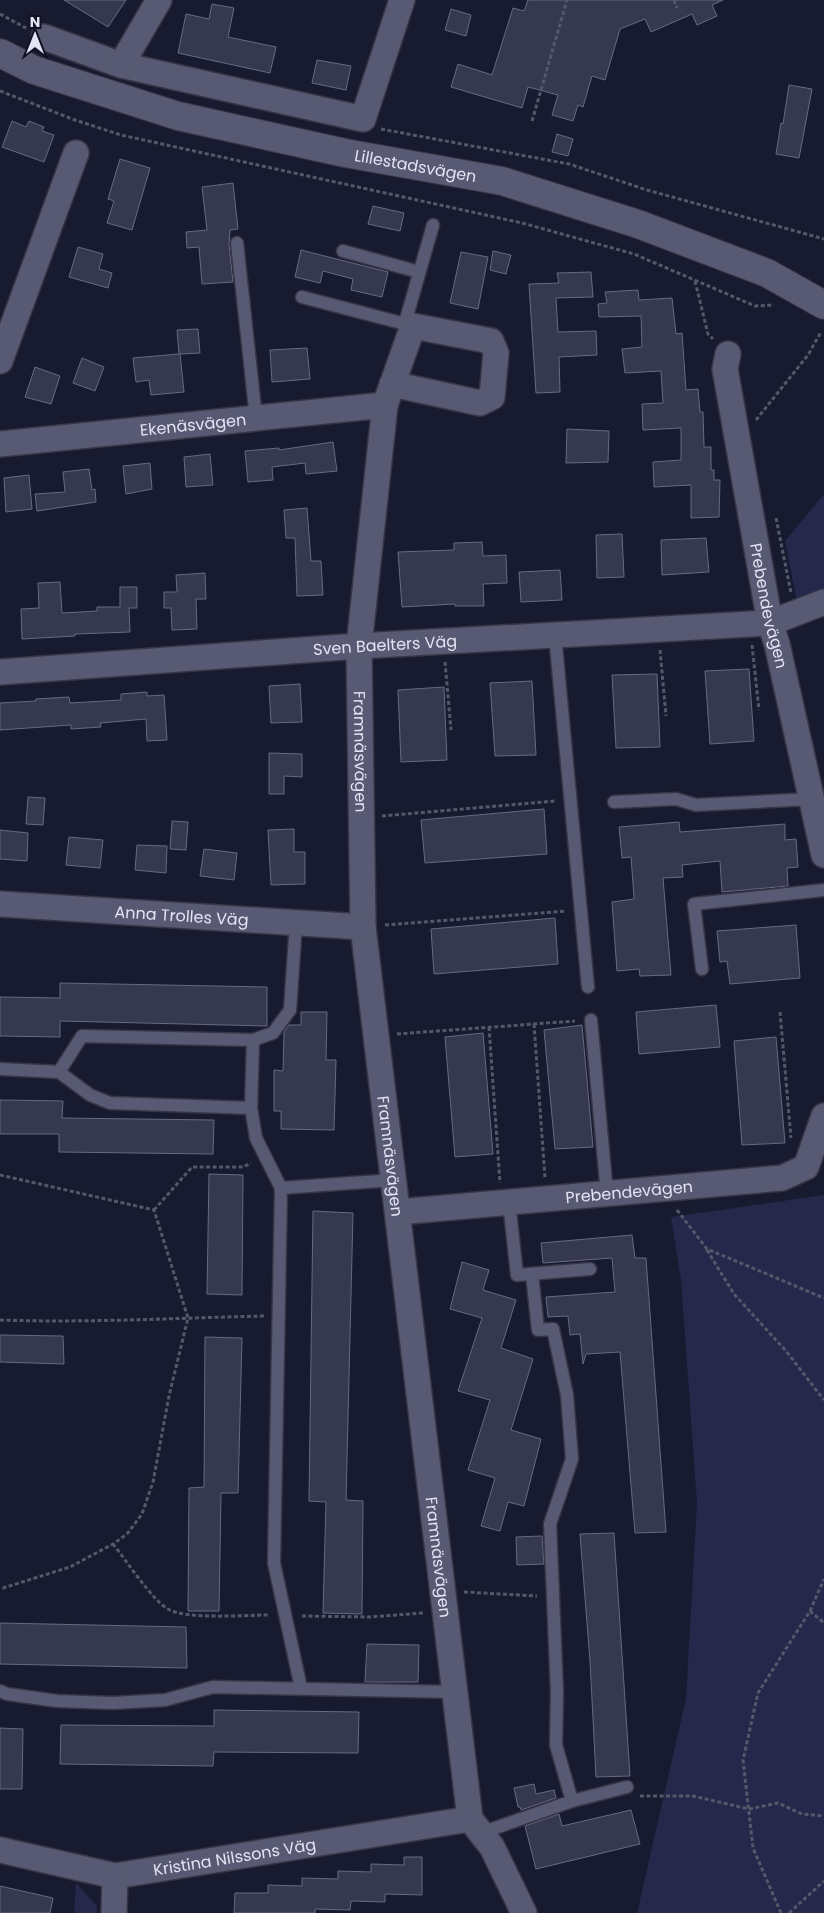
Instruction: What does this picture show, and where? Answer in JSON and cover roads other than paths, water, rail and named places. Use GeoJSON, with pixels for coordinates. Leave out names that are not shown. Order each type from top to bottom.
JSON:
{"type":"FeatureCollection","features":[{"type":"Feature","properties":{"kind":"main road","name":"Lillestadsvägen"},"geometry":{"type":"LineString","coordinates":[[0,53],[34,70],[178,116],[345,153],[502,181],[638,224],[767,273],[815,301]]}},
{"type":"Feature","properties":{"kind":"street"},"geometry":{"type":"LineString","coordinates":[[121,65],[159,0]]}},
{"type":"Feature","properties":{"kind":"street"},"geometry":{"type":"LineString","coordinates":[[44,37],[121,65],[363,120],[402,0]]}},
{"type":"Feature","properties":{"kind":"street"},"geometry":{"type":"LineString","coordinates":[[0,361],[76,153]]}},
{"type":"Feature","properties":{"kind":"street"},"geometry":{"type":"LineString","coordinates":[[388,394],[480,403],[492,397],[496,353],[491,341],[409,325]]}},
{"type":"Feature","properties":{"kind":"street","name":"Framnäsvägen"},"geometry":{"type":"LineString","coordinates":[[409,325],[388,394],[359,646],[363,927],[455,1692],[476,1826],[492,1847],[524,1913]]}},
{"type":"Feature","properties":{"kind":"street","name":"Prebendevägen"},"geometry":{"type":"LineString","coordinates":[[728,354],[725,369],[736,433],[760,624],[777,644],[824,855]]}},
{"type":"Feature","properties":{"kind":"street","name":"Ekenäsvägen"},"geometry":{"type":"LineString","coordinates":[[0,444],[256,418],[388,394]]}},
{"type":"Feature","properties":{"kind":"street"},"geometry":{"type":"LineString","coordinates":[[760,624],[824,602]]}},
{"type":"Feature","properties":{"kind":"street","name":"Sven Baelters Väg"},"geometry":{"type":"LineString","coordinates":[[0,672],[359,646],[760,624]]}},
{"type":"Feature","properties":{"kind":"street","name":"Anna Trolles Väg"},"geometry":{"type":"LineString","coordinates":[[0,904],[363,927]]}},
{"type":"Feature","properties":{"kind":"street","name":"Prebendevägen"},"geometry":{"type":"LineString","coordinates":[[398,1212],[782,1178],[806,1167],[824,1116]]}},
{"type":"Feature","properties":{"kind":"street","name":"Kristina Nilssons Väg"},"geometry":{"type":"LineString","coordinates":[[0,1850],[116,1876],[476,1826]]}},
{"type":"Feature","properties":{"kind":"street"},"geometry":{"type":"LineString","coordinates":[[114,1913],[116,1876]]}},
{"type":"Feature","properties":{"kind":"lane"},"geometry":{"type":"LineString","coordinates":[[302,297],[409,325],[419,272],[433,225]]}},
{"type":"Feature","properties":{"kind":"lane"},"geometry":{"type":"LineString","coordinates":[[237,242],[256,418]]}},
{"type":"Feature","properties":{"kind":"lane"},"geometry":{"type":"LineString","coordinates":[[343,251],[419,272]]}},
{"type":"Feature","properties":{"kind":"lane"},"geometry":{"type":"LineString","coordinates":[[555,635],[588,987]]}},
{"type":"Feature","properties":{"kind":"lane"},"geometry":{"type":"LineString","coordinates":[[614,802],[676,799],[696,806],[811,799]]}},
{"type":"Feature","properties":{"kind":"lane"},"geometry":{"type":"LineString","coordinates":[[702,970],[694,904],[824,890]]}},
{"type":"Feature","properties":{"kind":"lane"},"geometry":{"type":"LineString","coordinates":[[59,1072],[82,1036],[253,1040],[273,1033],[290,1010],[296,923]]}},
{"type":"Feature","properties":{"kind":"lane"},"geometry":{"type":"LineString","coordinates":[[591,1020],[607,1194]]}},
{"type":"Feature","properties":{"kind":"lane"},"geometry":{"type":"LineString","coordinates":[[253,1040],[251,1108],[256,1138],[281,1188],[274,1563],[300,1688]]}},
{"type":"Feature","properties":{"kind":"lane"},"geometry":{"type":"LineString","coordinates":[[0,1069],[59,1072],[90,1095],[110,1103],[251,1108]]}},
{"type":"Feature","properties":{"kind":"lane"},"geometry":{"type":"LineString","coordinates":[[281,1188],[394,1180]]}},
{"type":"Feature","properties":{"kind":"lane"},"geometry":{"type":"LineString","coordinates":[[506,1203],[516,1275],[590,1269]]}},
{"type":"Feature","properties":{"kind":"lane"},"geometry":{"type":"LineString","coordinates":[[532,1274],[538,1330],[553,1329],[567,1396],[572,1459],[550,1524],[557,1692],[556,1745],[572,1801]]}},
{"type":"Feature","properties":{"kind":"lane"},"geometry":{"type":"LineString","coordinates":[[0,1691],[7,1694],[57,1701],[113,1703],[165,1700],[213,1687],[455,1692]]}},
{"type":"Feature","properties":{"kind":"lane"},"geometry":{"type":"LineString","coordinates":[[476,1826],[627,1787]]}}]}
